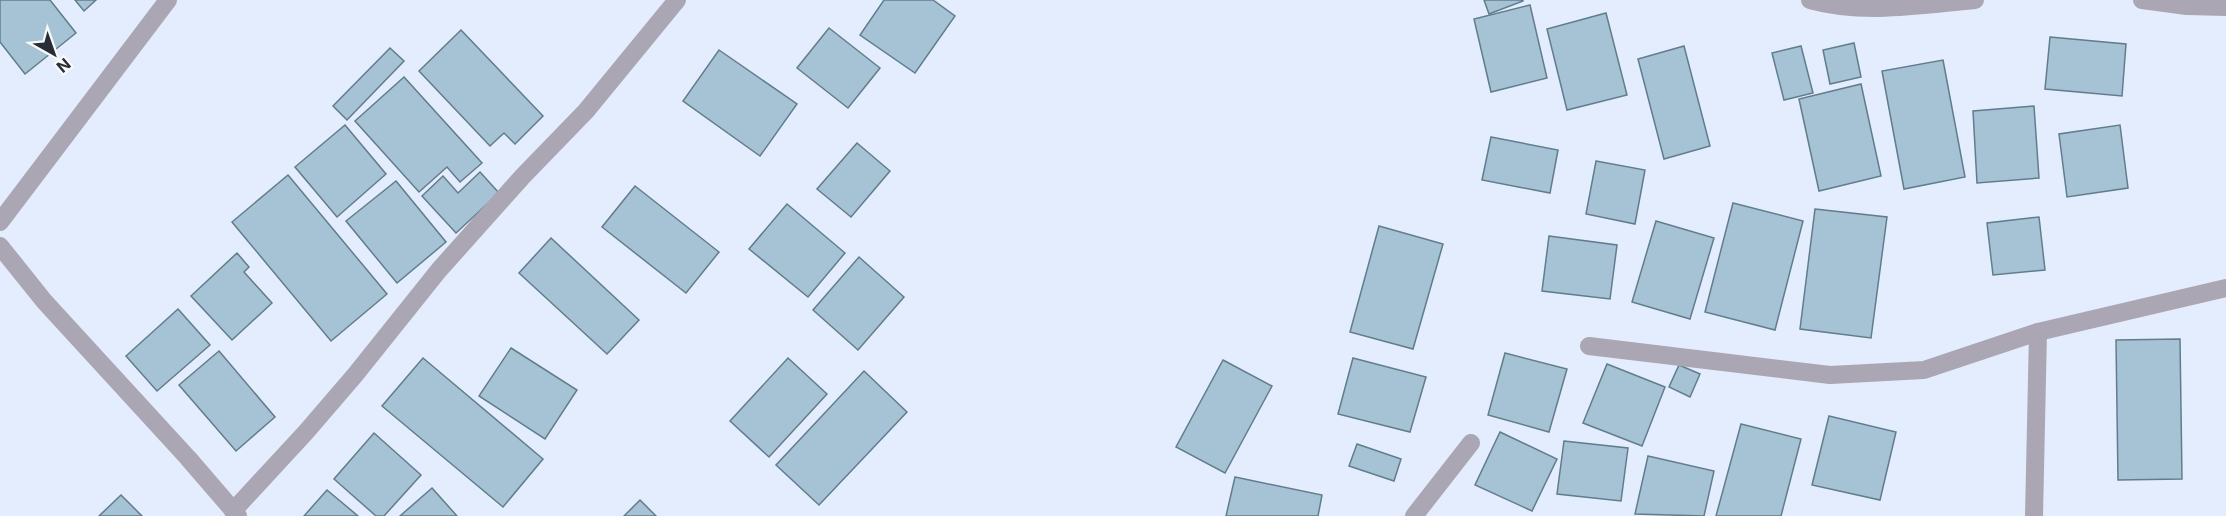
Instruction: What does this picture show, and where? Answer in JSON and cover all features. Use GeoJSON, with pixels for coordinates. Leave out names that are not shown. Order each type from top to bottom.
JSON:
{"type":"FeatureCollection","features":[{"type":"Feature","properties":{"kind":"street"},"geometry":{"type":"LineString","coordinates":[[0,222],[168,0]]}},
{"type":"Feature","properties":{"kind":"street"},"geometry":{"type":"LineString","coordinates":[[0,246],[44,301],[188,458],[235,514],[348,383],[439,270],[523,176],[586,111],[677,0]]}},
{"type":"Feature","properties":{"kind":"street"},"geometry":{"type":"LineString","coordinates":[[1810,0],[1824,4],[1875,9],[1975,0]]}},
{"type":"Feature","properties":{"kind":"street"},"geometry":{"type":"LineString","coordinates":[[2142,0],[2187,6],[2226,7]]}},
{"type":"Feature","properties":{"kind":"street"},"geometry":{"type":"LineString","coordinates":[[1589,346],[1830,375],[1924,370],[2038,332],[2226,288]]}},
{"type":"Feature","properties":{"kind":"street"},"geometry":{"type":"LineString","coordinates":[[2034,516],[2038,332]]}},
{"type":"Feature","properties":{"kind":"street"},"geometry":{"type":"LineString","coordinates":[[1414,516],[1471,443]]}},
{"type":"Feature","properties":{"kind":"building"},"geometry":{"type":"Polygon","coordinates":[[[0,0],[50,0],[76,33],[25,74],[0,42],[0,0]]]}},
{"type":"Feature","properties":{"kind":"building"},"geometry":{"type":"Polygon","coordinates":[[[75,0],[96,0],[84,11],[75,0]]]}},
{"type":"Feature","properties":{"kind":"building"},"geometry":{"type":"Polygon","coordinates":[[[884,0],[933,0],[955,16],[915,73],[860,35],[884,0]]]}},
{"type":"Feature","properties":{"kind":"building"},"geometry":{"type":"Polygon","coordinates":[[[1484,0],[1523,0],[1523,1],[1489,14],[1484,0]]]}},
{"type":"Feature","properties":{"kind":"building"},"geometry":{"type":"Polygon","coordinates":[[[1530,5],[1547,78],[1491,92],[1474,19],[1530,5]]]}},
{"type":"Feature","properties":{"kind":"building"},"geometry":{"type":"Polygon","coordinates":[[[1606,13],[1627,95],[1567,110],[1547,29],[1606,13]]]}},
{"type":"Feature","properties":{"kind":"building"},"geometry":{"type":"Polygon","coordinates":[[[829,28],[880,68],[848,108],[797,68],[829,28]]]}},
{"type":"Feature","properties":{"kind":"building"},"geometry":{"type":"Polygon","coordinates":[[[461,30],[543,116],[515,144],[504,133],[490,146],[419,71],[461,30]]]}},
{"type":"Feature","properties":{"kind":"building"},"geometry":{"type":"Polygon","coordinates":[[[2050,37],[2126,44],[2122,96],[2045,89],[2050,37]]]}},
{"type":"Feature","properties":{"kind":"building"},"geometry":{"type":"Polygon","coordinates":[[[1854,43],[1861,77],[1830,84],[1823,50],[1854,43]]]}},
{"type":"Feature","properties":{"kind":"building"},"geometry":{"type":"Polygon","coordinates":[[[1684,46],[1710,146],[1664,159],[1638,59],[1684,46]]]}},
{"type":"Feature","properties":{"kind":"building"},"geometry":{"type":"Polygon","coordinates":[[[1801,46],[1813,93],[1784,100],[1772,53],[1801,46]]]}},
{"type":"Feature","properties":{"kind":"building"},"geometry":{"type":"Polygon","coordinates":[[[390,48],[404,61],[347,120],[333,106],[390,48]]]}},
{"type":"Feature","properties":{"kind":"building"},"geometry":{"type":"Polygon","coordinates":[[[719,50],[797,104],[760,156],[683,101],[719,50]]]}},
{"type":"Feature","properties":{"kind":"building"},"geometry":{"type":"Polygon","coordinates":[[[1943,60],[1965,177],[1904,189],[1882,71],[1943,60]]]}},
{"type":"Feature","properties":{"kind":"building"},"geometry":{"type":"Polygon","coordinates":[[[404,77],[482,163],[460,182],[447,167],[419,192],[355,121],[404,77]]]}},
{"type":"Feature","properties":{"kind":"building"},"geometry":{"type":"Polygon","coordinates":[[[1861,84],[1881,176],[1819,191],[1799,99],[1861,84]]]}},
{"type":"Feature","properties":{"kind":"building"},"geometry":{"type":"Polygon","coordinates":[[[2034,106],[2039,178],[1977,183],[1973,111],[2034,106]]]}},
{"type":"Feature","properties":{"kind":"building"},"geometry":{"type":"Polygon","coordinates":[[[345,125],[386,174],[337,217],[295,167],[345,125]]]}},
{"type":"Feature","properties":{"kind":"building"},"geometry":{"type":"Polygon","coordinates":[[[2120,125],[2128,188],[2067,197],[2059,134],[2120,125]]]}},
{"type":"Feature","properties":{"kind":"building"},"geometry":{"type":"Polygon","coordinates":[[[1491,137],[1558,150],[1550,193],[1482,180],[1491,137]]]}},
{"type":"Feature","properties":{"kind":"building"},"geometry":{"type":"Polygon","coordinates":[[[857,143],[890,171],[851,217],[817,189],[857,143]]]}},
{"type":"Feature","properties":{"kind":"building"},"geometry":{"type":"Polygon","coordinates":[[[1596,161],[1645,170],[1635,224],[1586,214],[1596,161]]]}},
{"type":"Feature","properties":{"kind":"building"},"geometry":{"type":"Polygon","coordinates":[[[480,172],[499,193],[456,233],[422,196],[443,176],[458,193],[480,172]]]}},
{"type":"Feature","properties":{"kind":"building"},"geometry":{"type":"Polygon","coordinates":[[[288,175],[387,294],[331,341],[232,222],[288,175]]]}},
{"type":"Feature","properties":{"kind":"building"},"geometry":{"type":"Polygon","coordinates":[[[396,181],[446,242],[397,283],[346,221],[396,181]]]}},
{"type":"Feature","properties":{"kind":"building"},"geometry":{"type":"Polygon","coordinates":[[[635,186],[719,252],[686,293],[602,227],[635,186]]]}},
{"type":"Feature","properties":{"kind":"building"},"geometry":{"type":"Polygon","coordinates":[[[1733,203],[1803,221],[1775,330],[1705,312],[1733,203]]]}},
{"type":"Feature","properties":{"kind":"building"},"geometry":{"type":"Polygon","coordinates":[[[787,204],[845,253],[808,297],[749,249],[787,204]]]}},
{"type":"Feature","properties":{"kind":"building"},"geometry":{"type":"Polygon","coordinates":[[[1815,209],[1887,217],[1871,338],[1800,329],[1815,209]]]}},
{"type":"Feature","properties":{"kind":"building"},"geometry":{"type":"Polygon","coordinates":[[[2039,217],[2045,270],[1993,275],[1987,223],[2039,217]]]}},
{"type":"Feature","properties":{"kind":"building"},"geometry":{"type":"Polygon","coordinates":[[[1656,221],[1714,238],[1690,319],[1632,302],[1656,221]]]}},
{"type":"Feature","properties":{"kind":"building"},"geometry":{"type":"Polygon","coordinates":[[[1379,226],[1443,244],[1413,349],[1350,332],[1379,226]]]}},
{"type":"Feature","properties":{"kind":"building"},"geometry":{"type":"Polygon","coordinates":[[[1549,236],[1617,245],[1610,299],[1542,291],[1549,236]]]}},
{"type":"Feature","properties":{"kind":"building"},"geometry":{"type":"Polygon","coordinates":[[[551,238],[639,320],[607,354],[519,273],[551,238]]]}},
{"type":"Feature","properties":{"kind":"building"},"geometry":{"type":"Polygon","coordinates":[[[237,253],[249,267],[244,272],[272,303],[232,340],[191,296],[237,253]]]}},
{"type":"Feature","properties":{"kind":"building"},"geometry":{"type":"Polygon","coordinates":[[[859,257],[904,297],[858,350],[813,310],[859,257]]]}},
{"type":"Feature","properties":{"kind":"building"},"geometry":{"type":"Polygon","coordinates":[[[178,309],[210,345],[157,391],[126,356],[178,309]]]}},
{"type":"Feature","properties":{"kind":"building"},"geometry":{"type":"Polygon","coordinates":[[[2180,339],[2182,479],[2118,480],[2116,340],[2180,339]]]}},
{"type":"Feature","properties":{"kind":"building"},"geometry":{"type":"Polygon","coordinates":[[[511,348],[577,390],[545,439],[479,396],[511,348]]]}},
{"type":"Feature","properties":{"kind":"building"},"geometry":{"type":"Polygon","coordinates":[[[219,351],[275,417],[236,451],[179,385],[219,351]]]}},
{"type":"Feature","properties":{"kind":"building"},"geometry":{"type":"Polygon","coordinates":[[[1505,353],[1567,369],[1549,432],[1488,415],[1505,353]]]}},
{"type":"Feature","properties":{"kind":"building"},"geometry":{"type":"Polygon","coordinates":[[[423,358],[543,459],[503,507],[382,406],[423,358]]]}},
{"type":"Feature","properties":{"kind":"building"},"geometry":{"type":"Polygon","coordinates":[[[788,358],[827,394],[769,457],[730,421],[788,358]]]}},
{"type":"Feature","properties":{"kind":"building"},"geometry":{"type":"Polygon","coordinates":[[[1353,358],[1426,377],[1410,432],[1338,414],[1353,358]]]}},
{"type":"Feature","properties":{"kind":"building"},"geometry":{"type":"Polygon","coordinates":[[[1223,360],[1272,386],[1225,473],[1176,447],[1223,360]]]}},
{"type":"Feature","properties":{"kind":"building"},"geometry":{"type":"Polygon","coordinates":[[[1607,364],[1665,387],[1642,446],[1583,423],[1607,364]]]}},
{"type":"Feature","properties":{"kind":"building"},"geometry":{"type":"Polygon","coordinates":[[[1679,365],[1700,374],[1690,397],[1669,387],[1679,365]]]}},
{"type":"Feature","properties":{"kind":"building"},"geometry":{"type":"Polygon","coordinates":[[[864,371],[907,412],[819,505],[776,465],[864,371]]]}},
{"type":"Feature","properties":{"kind":"building"},"geometry":{"type":"Polygon","coordinates":[[[1829,416],[1896,432],[1880,500],[1812,485],[1829,416]]]}},
{"type":"Feature","properties":{"kind":"building"},"geometry":{"type":"Polygon","coordinates":[[[1741,424],[1801,439],[1781,516],[1716,516],[1741,424]]]}},
{"type":"Feature","properties":{"kind":"building"},"geometry":{"type":"Polygon","coordinates":[[[1500,432],[1557,459],[1532,511],[1475,485],[1500,432]]]}},
{"type":"Feature","properties":{"kind":"building"},"geometry":{"type":"Polygon","coordinates":[[[374,433],[421,475],[384,516],[376,516],[334,479],[374,433]]]}},
{"type":"Feature","properties":{"kind":"building"},"geometry":{"type":"Polygon","coordinates":[[[1564,441],[1628,448],[1621,501],[1557,494],[1564,441]]]}},
{"type":"Feature","properties":{"kind":"building"},"geometry":{"type":"Polygon","coordinates":[[[1357,444],[1401,459],[1394,481],[1349,466],[1357,444]]]}},
{"type":"Feature","properties":{"kind":"building"},"geometry":{"type":"Polygon","coordinates":[[[1648,456],[1714,471],[1704,516],[1635,514],[1648,456]]]}},
{"type":"Feature","properties":{"kind":"building"},"geometry":{"type":"Polygon","coordinates":[[[1235,477],[1322,495],[1318,516],[1226,516],[1235,477]]]}},
{"type":"Feature","properties":{"kind":"building"},"geometry":{"type":"Polygon","coordinates":[[[432,488],[457,516],[400,516],[432,488]]]}},
{"type":"Feature","properties":{"kind":"building"},"geometry":{"type":"Polygon","coordinates":[[[327,490],[358,516],[304,516],[327,490]]]}},
{"type":"Feature","properties":{"kind":"building"},"geometry":{"type":"Polygon","coordinates":[[[121,495],[142,516],[99,516],[121,495]]]}},
{"type":"Feature","properties":{"kind":"building"},"geometry":{"type":"Polygon","coordinates":[[[640,500],[656,516],[624,516],[640,500]]]}}]}
